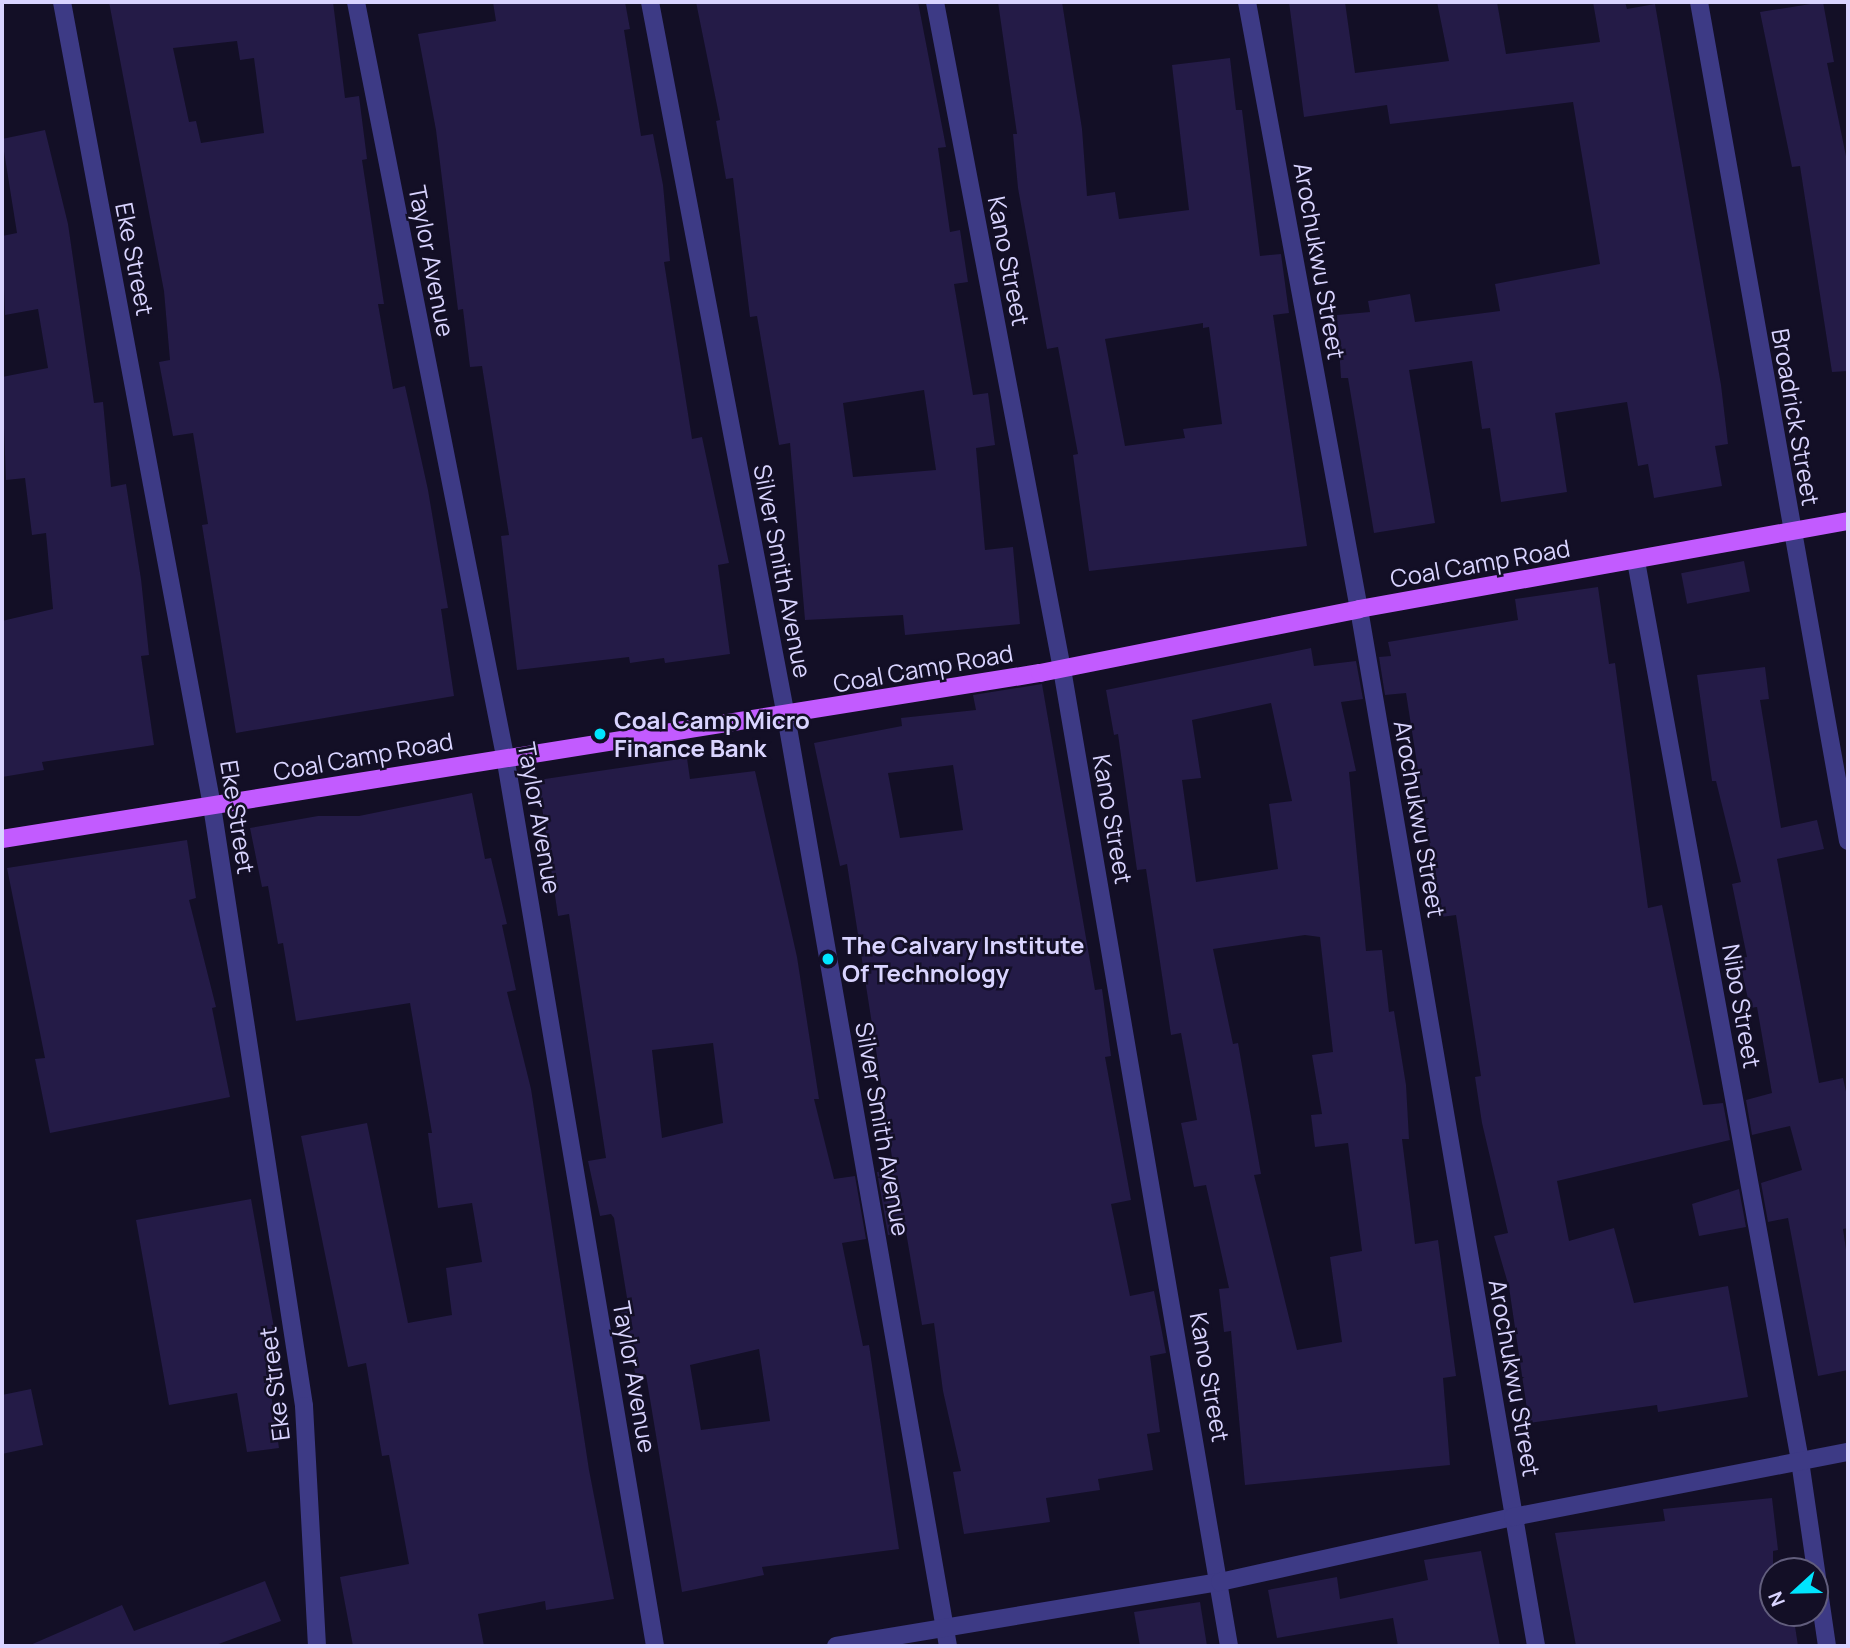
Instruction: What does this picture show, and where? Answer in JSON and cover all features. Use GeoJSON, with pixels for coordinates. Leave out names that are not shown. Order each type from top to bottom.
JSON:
{"type":"FeatureCollection","features":[{"type":"Feature","properties":{"kind":"main road","name":"Coal Camp Road"},"geometry":{"type":"LineString","coordinates":[[2,839],[505,757],[786,716],[1062,669],[1359,609],[1848,522]]}},
{"type":"Feature","properties":{"kind":"street","name":"Eke Street"},"geometry":{"type":"LineString","coordinates":[[62,2],[212,806],[304,1406],[317,1646]]}},
{"type":"Feature","properties":{"kind":"street","name":"Taylor Avenue"},"geometry":{"type":"LineString","coordinates":[[356,2],[505,757],[655,1646]]}},
{"type":"Feature","properties":{"kind":"street","name":"Silver Smith Avenue"},"geometry":{"type":"LineString","coordinates":[[650,2],[786,716],[948,1646]]}},
{"type":"Feature","properties":{"kind":"street","name":"Kano Street"},"geometry":{"type":"LineString","coordinates":[[935,2],[1062,669],[1229,1646]]}},
{"type":"Feature","properties":{"kind":"street","name":"Arochukwu Street"},"geometry":{"type":"LineString","coordinates":[[1247,2],[1359,609],[1536,1646]]}},
{"type":"Feature","properties":{"kind":"street","name":"Broadrick Street"},"geometry":{"type":"LineString","coordinates":[[1699,2],[1848,841]]}},
{"type":"Feature","properties":{"kind":"street","name":"Nibo Street"},"geometry":{"type":"LineString","coordinates":[[1636,561],[1800,1461],[1827,1646]]}},
{"type":"Feature","properties":{"kind":"street"},"geometry":{"type":"LineString","coordinates":[[836,1646],[1220,1582],[1513,1517],[1848,1452]]}},
{"type":"Feature","properties":{"kind":"building"},"geometry":{"type":"Polygon","coordinates":[[[109,2],[333,2],[345,98],[359,96],[367,159],[362,160],[384,304],[378,304],[393,389],[405,386],[428,490],[448,608],[441,609],[454,696],[236,733],[202,525],[208,524],[193,433],[173,436],[159,362],[170,360],[164,291],[109,2]],[[237,41],[173,48],[189,122],[196,121],[201,143],[264,133],[254,58],[240,60],[237,41]]]}},
{"type":"Feature","properties":{"kind":"building"},"geometry":{"type":"Polygon","coordinates":[[[493,2],[625,2],[630,29],[624,30],[641,136],[653,134],[663,185],[670,261],[664,262],[692,439],[702,437],[729,563],[718,565],[730,654],[665,663],[664,658],[630,663],[629,657],[517,670],[501,536],[509,535],[482,366],[470,367],[463,309],[458,310],[436,130],[418,34],[496,21],[493,2]]]}},
{"type":"Feature","properties":{"kind":"building"},"geometry":{"type":"Polygon","coordinates":[[[696,2],[918,2],[946,147],[938,148],[950,232],[960,230],[968,282],[954,284],[973,395],[988,393],[995,445],[976,448],[985,550],[1013,547],[1020,624],[905,635],[903,615],[805,620],[790,443],[779,445],[757,316],[750,317],[733,178],[726,179],[716,121],[720,120],[696,2]],[[924,390],[843,403],[853,477],[936,470],[924,390]]]}},
{"type":"Feature","properties":{"kind":"building"},"geometry":{"type":"Polygon","coordinates":[[[998,2],[1062,2],[1082,129],[1087,196],[1115,192],[1119,219],[1189,210],[1172,65],[1230,58],[1236,110],[1242,110],[1260,256],[1281,254],[1289,313],[1273,315],[1307,546],[1089,571],[1073,455],[1078,454],[1058,347],[1047,349],[1018,188],[1013,134],[1017,134],[998,2]],[[1203,323],[1105,339],[1125,446],[1185,438],[1183,429],[1222,424],[1209,327],[1203,328],[1203,323]]]}},
{"type":"Feature","properties":{"kind":"building"},"geometry":{"type":"Polygon","coordinates":[[[1289,2],[1345,2],[1355,73],[1449,61],[1437,2],[1497,2],[1506,54],[1600,42],[1593,2],[1625,2],[1627,9],[1655,4],[1721,385],[1728,444],[1715,446],[1722,486],[1654,498],[1648,464],[1638,466],[1627,402],[1555,413],[1567,492],[1501,502],[1490,428],[1482,429],[1472,361],[1409,370],[1435,523],[1374,533],[1348,378],[1341,378],[1337,315],[1370,312],[1368,301],[1410,294],[1415,322],[1500,311],[1495,284],[1600,264],[1573,102],[1390,124],[1387,105],[1304,117],[1289,2]]]}},
{"type":"Feature","properties":{"kind":"building"},"geometry":{"type":"Polygon","coordinates":[[[1823,2],[1834,62],[1827,63],[1848,166],[1848,371],[1832,372],[1800,166],[1792,167],[1760,12],[1823,2]]]}},
{"type":"Feature","properties":{"kind":"building"},"geometry":{"type":"Polygon","coordinates":[[[45,130],[68,224],[94,403],[103,402],[111,487],[126,484],[141,579],[149,655],[141,656],[154,745],[42,762],[44,770],[2,777],[2,621],[53,609],[46,533],[32,535],[25,478],[6,480],[2,377],[48,368],[38,309],[5,315],[2,236],[17,233],[2,139],[45,130]]]}},
{"type":"Feature","properties":{"kind":"building"},"geometry":{"type":"Polygon","coordinates":[[[1744,561],[1750,591],[1687,604],[1681,573],[1744,561]]]}},
{"type":"Feature","properties":{"kind":"building"},"geometry":{"type":"Polygon","coordinates":[[[1598,587],[1609,664],[1615,663],[1648,908],[1662,905],[1703,1105],[1723,1103],[1730,1140],[1557,1181],[1569,1241],[1614,1228],[1634,1303],[1728,1286],[1748,1397],[1658,1412],[1657,1405],[1529,1423],[1509,1287],[1494,1236],[1508,1233],[1482,1123],[1475,1077],[1481,1076],[1456,915],[1441,917],[1406,693],[1385,695],[1379,657],[1391,656],[1388,642],[1518,620],[1515,599],[1598,587]]]}},
{"type":"Feature","properties":{"kind":"building"},"geometry":{"type":"Polygon","coordinates":[[[1311,648],[1314,666],[1356,661],[1363,699],[1341,702],[1356,771],[1349,772],[1366,951],[1382,950],[1389,1012],[1394,1011],[1406,1085],[1409,1139],[1402,1139],[1415,1244],[1438,1240],[1456,1376],[1443,1378],[1450,1465],[1245,1485],[1231,1331],[1224,1332],[1219,1289],[1229,1288],[1206,1185],[1194,1187],[1181,1123],[1197,1120],[1181,1033],[1171,1035],[1146,869],[1137,870],[1118,734],[1114,735],[1106,690],[1311,648]],[[1271,703],[1192,720],[1201,778],[1182,780],[1196,882],[1278,869],[1269,804],[1292,801],[1271,703]],[[1305,935],[1213,949],[1233,1044],[1238,1043],[1261,1174],[1254,1175],[1297,1350],[1342,1342],[1330,1257],[1362,1251],[1348,1143],[1315,1147],[1311,1115],[1322,1114],[1312,1055],[1333,1052],[1320,937],[1305,935]]]}},
{"type":"Feature","properties":{"kind":"building"},"geometry":{"type":"Polygon","coordinates":[[[1765,667],[1769,699],[1760,700],[1781,828],[1817,820],[1824,849],[1777,859],[1819,1083],[1843,1078],[1848,1101],[1848,1228],[1843,1229],[1848,1263],[1848,1370],[1818,1376],[1788,1218],[1768,1222],[1761,1183],[1802,1170],[1790,1126],[1752,1135],[1746,1100],[1772,1093],[1757,1007],[1750,1008],[1739,958],[1747,957],[1732,884],[1741,882],[1716,781],[1712,781],[1697,675],[1765,667]]]}},
{"type":"Feature","properties":{"kind":"building"},"geometry":{"type":"Polygon","coordinates":[[[1042,684],[1095,990],[1102,989],[1111,1056],[1105,1057],[1131,1200],[1111,1204],[1130,1296],[1154,1291],[1166,1353],[1150,1356],[1160,1432],[1147,1434],[1153,1470],[1098,1479],[1100,1490],[1046,1498],[1050,1522],[964,1534],[953,1472],[961,1471],[943,1391],[934,1323],[922,1325],[906,1232],[888,1235],[877,1172],[892,1170],[893,1165],[884,1101],[847,864],[840,866],[814,743],[902,726],[901,718],[976,710],[973,695],[1042,684]],[[953,765],[888,773],[900,838],[963,830],[953,765]]]}},
{"type":"Feature","properties":{"kind":"building"},"geometry":{"type":"Polygon","coordinates":[[[687,758],[690,779],[755,771],[797,957],[819,1099],[814,1099],[834,1179],[855,1176],[866,1239],[842,1243],[863,1346],[869,1345],[899,1549],[762,1567],[764,1575],[682,1592],[646,1375],[636,1377],[620,1306],[628,1304],[614,1218],[611,1214],[600,1216],[588,1161],[606,1158],[569,914],[558,916],[538,780],[687,758]],[[713,1043],[652,1050],[662,1138],[723,1123],[713,1043]],[[759,1349],[690,1365],[701,1430],[770,1421],[759,1349]]]}},
{"type":"Feature","properties":{"kind":"building"},"geometry":{"type":"Polygon","coordinates":[[[472,793],[485,859],[491,858],[507,924],[502,925],[516,990],[507,992],[531,1089],[589,1470],[614,1599],[546,1610],[545,1601],[478,1614],[484,1646],[353,1646],[340,1577],[409,1564],[389,1455],[382,1456],[366,1363],[348,1367],[301,1136],[367,1123],[408,1323],[452,1315],[446,1268],[482,1262],[472,1203],[438,1208],[428,1133],[432,1133],[410,1003],[296,1021],[283,943],[278,944],[268,886],[262,887],[250,828],[318,816],[359,816],[472,793]]]}},
{"type":"Feature","properties":{"kind":"building"},"geometry":{"type":"Polygon","coordinates":[[[187,840],[196,898],[189,900],[216,1007],[212,1008],[230,1097],[50,1133],[35,1059],[45,1058],[7,868],[187,840]]]}},
{"type":"Feature","properties":{"kind":"building"},"geometry":{"type":"Polygon","coordinates":[[[1739,1189],[1746,1227],[1699,1236],[1692,1204],[1739,1189]]]}},
{"type":"Feature","properties":{"kind":"building"},"geometry":{"type":"Polygon","coordinates":[[[251,1199],[284,1384],[270,1387],[279,1448],[247,1452],[237,1393],[169,1405],[136,1220],[251,1199]]]}},
{"type":"Feature","properties":{"kind":"building"},"geometry":{"type":"Polygon","coordinates":[[[31,1389],[43,1445],[2,1454],[2,1395],[31,1389]]]}},
{"type":"Feature","properties":{"kind":"building"},"geometry":{"type":"Polygon","coordinates":[[[1772,1498],[1778,1550],[1773,1551],[1773,1557],[1759,1557],[1759,1627],[1795,1627],[1798,1646],[1576,1646],[1555,1533],[1665,1521],[1663,1509],[1772,1498]]]}},
{"type":"Feature","properties":{"kind":"building"},"geometry":{"type":"Polygon","coordinates":[[[1481,1551],[1500,1646],[1398,1646],[1393,1618],[1277,1638],[1268,1590],[1337,1577],[1340,1599],[1428,1580],[1424,1560],[1481,1551]]]}},
{"type":"Feature","properties":{"kind":"building"},"geometry":{"type":"Polygon","coordinates":[[[265,1581],[281,1621],[213,1646],[28,1646],[122,1605],[134,1631],[265,1581]]]}},
{"type":"Feature","properties":{"kind":"building"},"geometry":{"type":"Polygon","coordinates":[[[1200,1602],[1207,1646],[1140,1646],[1134,1612],[1200,1602]]]}},
{"type":"Feature","properties":{"kind":"place","name":"Coal Camp Micro Finance Bank"},"geometry":{"type":"Point","coordinates":[600,734]}},
{"type":"Feature","properties":{"kind":"place","name":"The Calvary Institute Of Technology"},"geometry":{"type":"Point","coordinates":[828,959]}}]}
